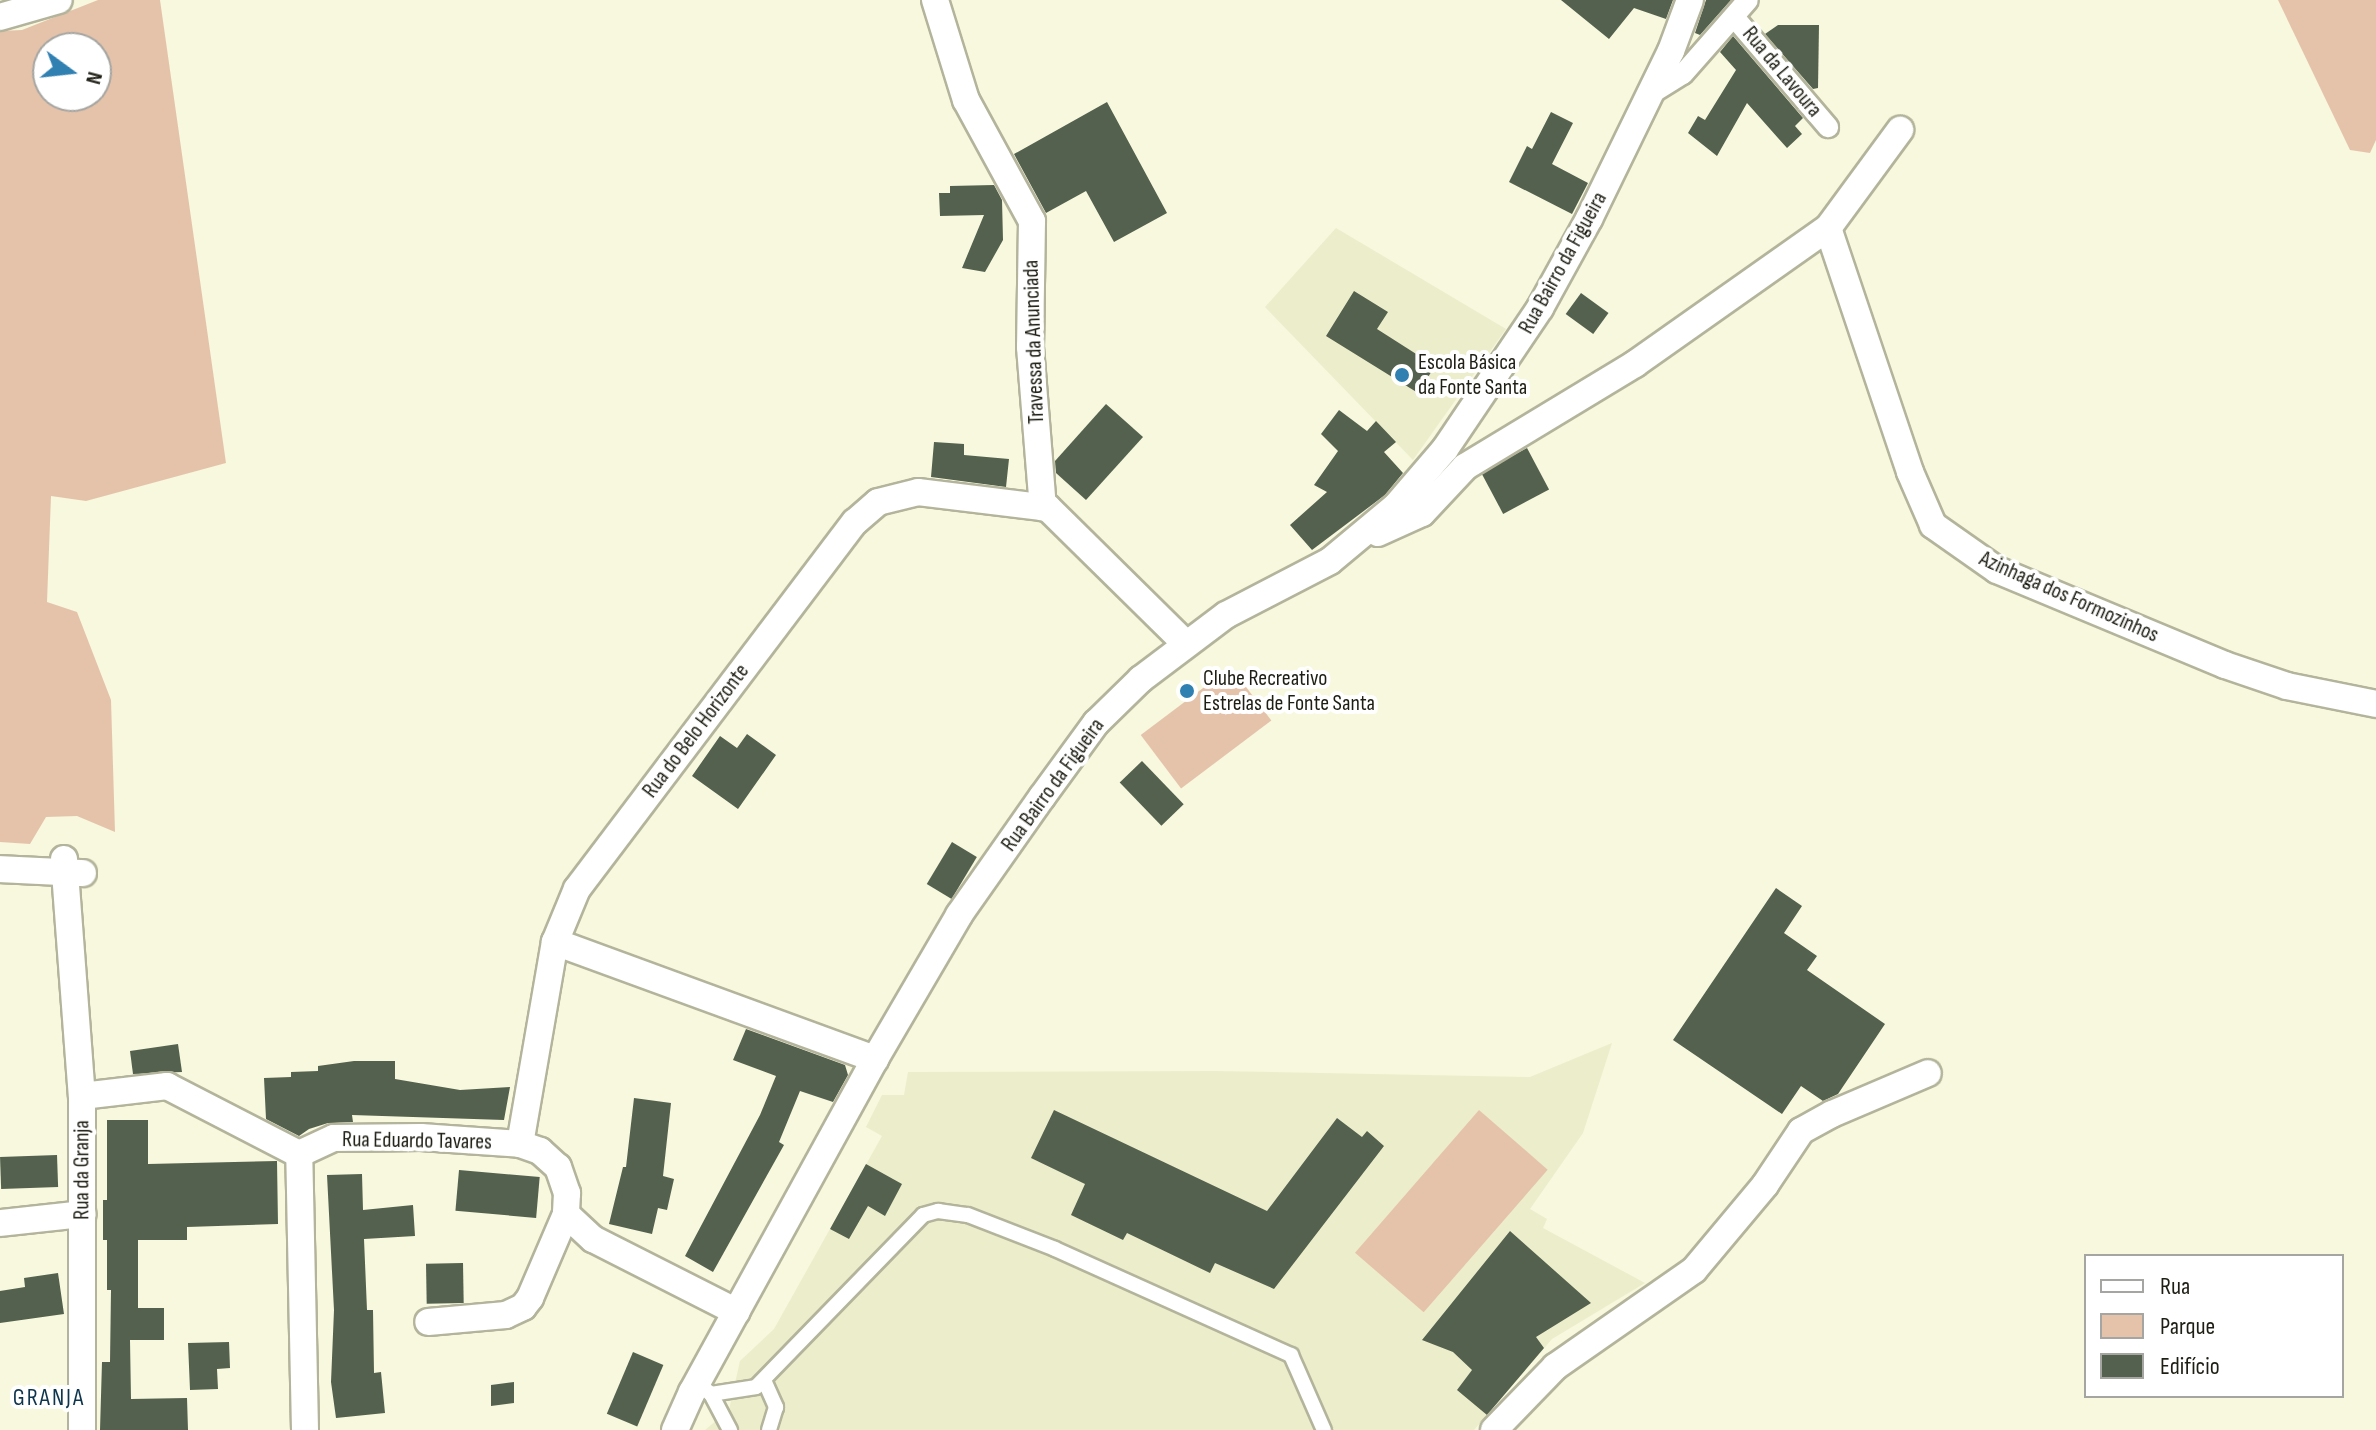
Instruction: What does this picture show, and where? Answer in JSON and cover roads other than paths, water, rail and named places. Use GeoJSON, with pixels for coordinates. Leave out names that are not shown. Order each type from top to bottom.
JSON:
{"type":"FeatureCollection","features":[{"type":"Feature","properties":{"kind":"street"},"geometry":{"type":"LineString","coordinates":[[0,17],[59,0]]}},
{"type":"Feature","properties":{"kind":"street","name":"Travessa da Anunciada"},"geometry":{"type":"LineString","coordinates":[[935,0],[966,100],[1032,221],[1030,347],[1043,507]]}},
{"type":"Feature","properties":{"kind":"street","name":"Rua Bairro da Figueira"},"geometry":{"type":"LineString","coordinates":[[675,1430],[704,1389],[737,1312],[875,1059],[959,915],[1096,723],[1141,679],[1226,615],[1330,561],[1396,506],[1445,449],[1500,372],[1589,219],[1652,93],[1690,0]]}},
{"type":"Feature","properties":{"kind":"street","name":"Rua da Lavoura"},"geometry":{"type":"LineString","coordinates":[[1652,93],[1683,74],[1748,0]]}},
{"type":"Feature","properties":{"kind":"street","name":"Rua da Lavoura"},"geometry":{"type":"LineString","coordinates":[[1734,17],[1828,127]]}},
{"type":"Feature","properties":{"kind":"street"},"geometry":{"type":"LineString","coordinates":[[1349,546],[1422,513],[1465,467],[1635,364],[1828,228],[1900,130]]}},
{"type":"Feature","properties":{"kind":"street","name":"Azinhaga dos Formozinhos"},"geometry":{"type":"LineString","coordinates":[[1828,228],[1919,497],[1933,525],[1997,570],[2225,665],[2287,686],[2376,704]]}},
{"type":"Feature","properties":{"kind":"street","name":"Rua do Belo Horizonte"},"geometry":{"type":"LineString","coordinates":[[520,1144],[555,942],[582,880],[868,509],[889,497],[918,492],[1043,507]]}},
{"type":"Feature","properties":{"kind":"street"},"geometry":{"type":"LineString","coordinates":[[1043,507],[1057,514],[1186,644]]}},
{"type":"Feature","properties":{"kind":"street"},"geometry":{"type":"LineString","coordinates":[[0,869],[71,868],[82,1096]]}},
{"type":"Feature","properties":{"kind":"street"},"geometry":{"type":"LineString","coordinates":[[555,942],[875,1059]]}},
{"type":"Feature","properties":{"kind":"street"},"geometry":{"type":"LineString","coordinates":[[1494,1430],[1555,1367],[1694,1270],[1765,1185],[1801,1131],[1832,1114],[1928,1073]]}},
{"type":"Feature","properties":{"kind":"street","name":"Rua da Granja"},"geometry":{"type":"LineString","coordinates":[[82,1430],[82,1096],[167,1086],[299,1154]]}},
{"type":"Feature","properties":{"kind":"street","name":"Rua Eduardo Tavares"},"geometry":{"type":"LineString","coordinates":[[299,1154],[334,1138],[400,1136],[520,1144],[540,1151],[558,1167],[567,1193],[566,1214],[537,1286],[523,1307],[506,1315],[428,1322]]}},
{"type":"Feature","properties":{"kind":"street"},"geometry":{"type":"LineString","coordinates":[[299,1154],[305,1430]]}},
{"type":"Feature","properties":{"kind":"street"},"geometry":{"type":"LineString","coordinates":[[0,1223],[83,1214]]}},
{"type":"Feature","properties":{"kind":"street"},"geometry":{"type":"LineString","coordinates":[[566,1214],[593,1239],[737,1312]]}},
{"type":"Feature","properties":{"kind":"lane"},"geometry":{"type":"LineString","coordinates":[[704,1389],[756,1387],[923,1215],[938,1211],[954,1212],[1055,1249],[1291,1355],[1324,1430]]}},
{"type":"Feature","properties":{"kind":"lane"},"geometry":{"type":"LineString","coordinates":[[764,1380],[776,1407],[769,1430]]}},
{"type":"Feature","properties":{"kind":"lane"},"geometry":{"type":"LineString","coordinates":[[704,1389],[730,1430]]}},
{"type":"Feature","properties":{"kind":"place","name":"Escola Básica da Fonte Santa"},"geometry":{"type":"Point","coordinates":[1402,375]}},
{"type":"Feature","properties":{"kind":"place","name":"Clube Recreativo Estrelas de Fonte Santa"},"geometry":{"type":"Point","coordinates":[1187,691]}},
{"type":"Feature","properties":{"kind":"district","name":"GRANJA"},"geometry":{"type":"Point","coordinates":[49,1398]}}]}
